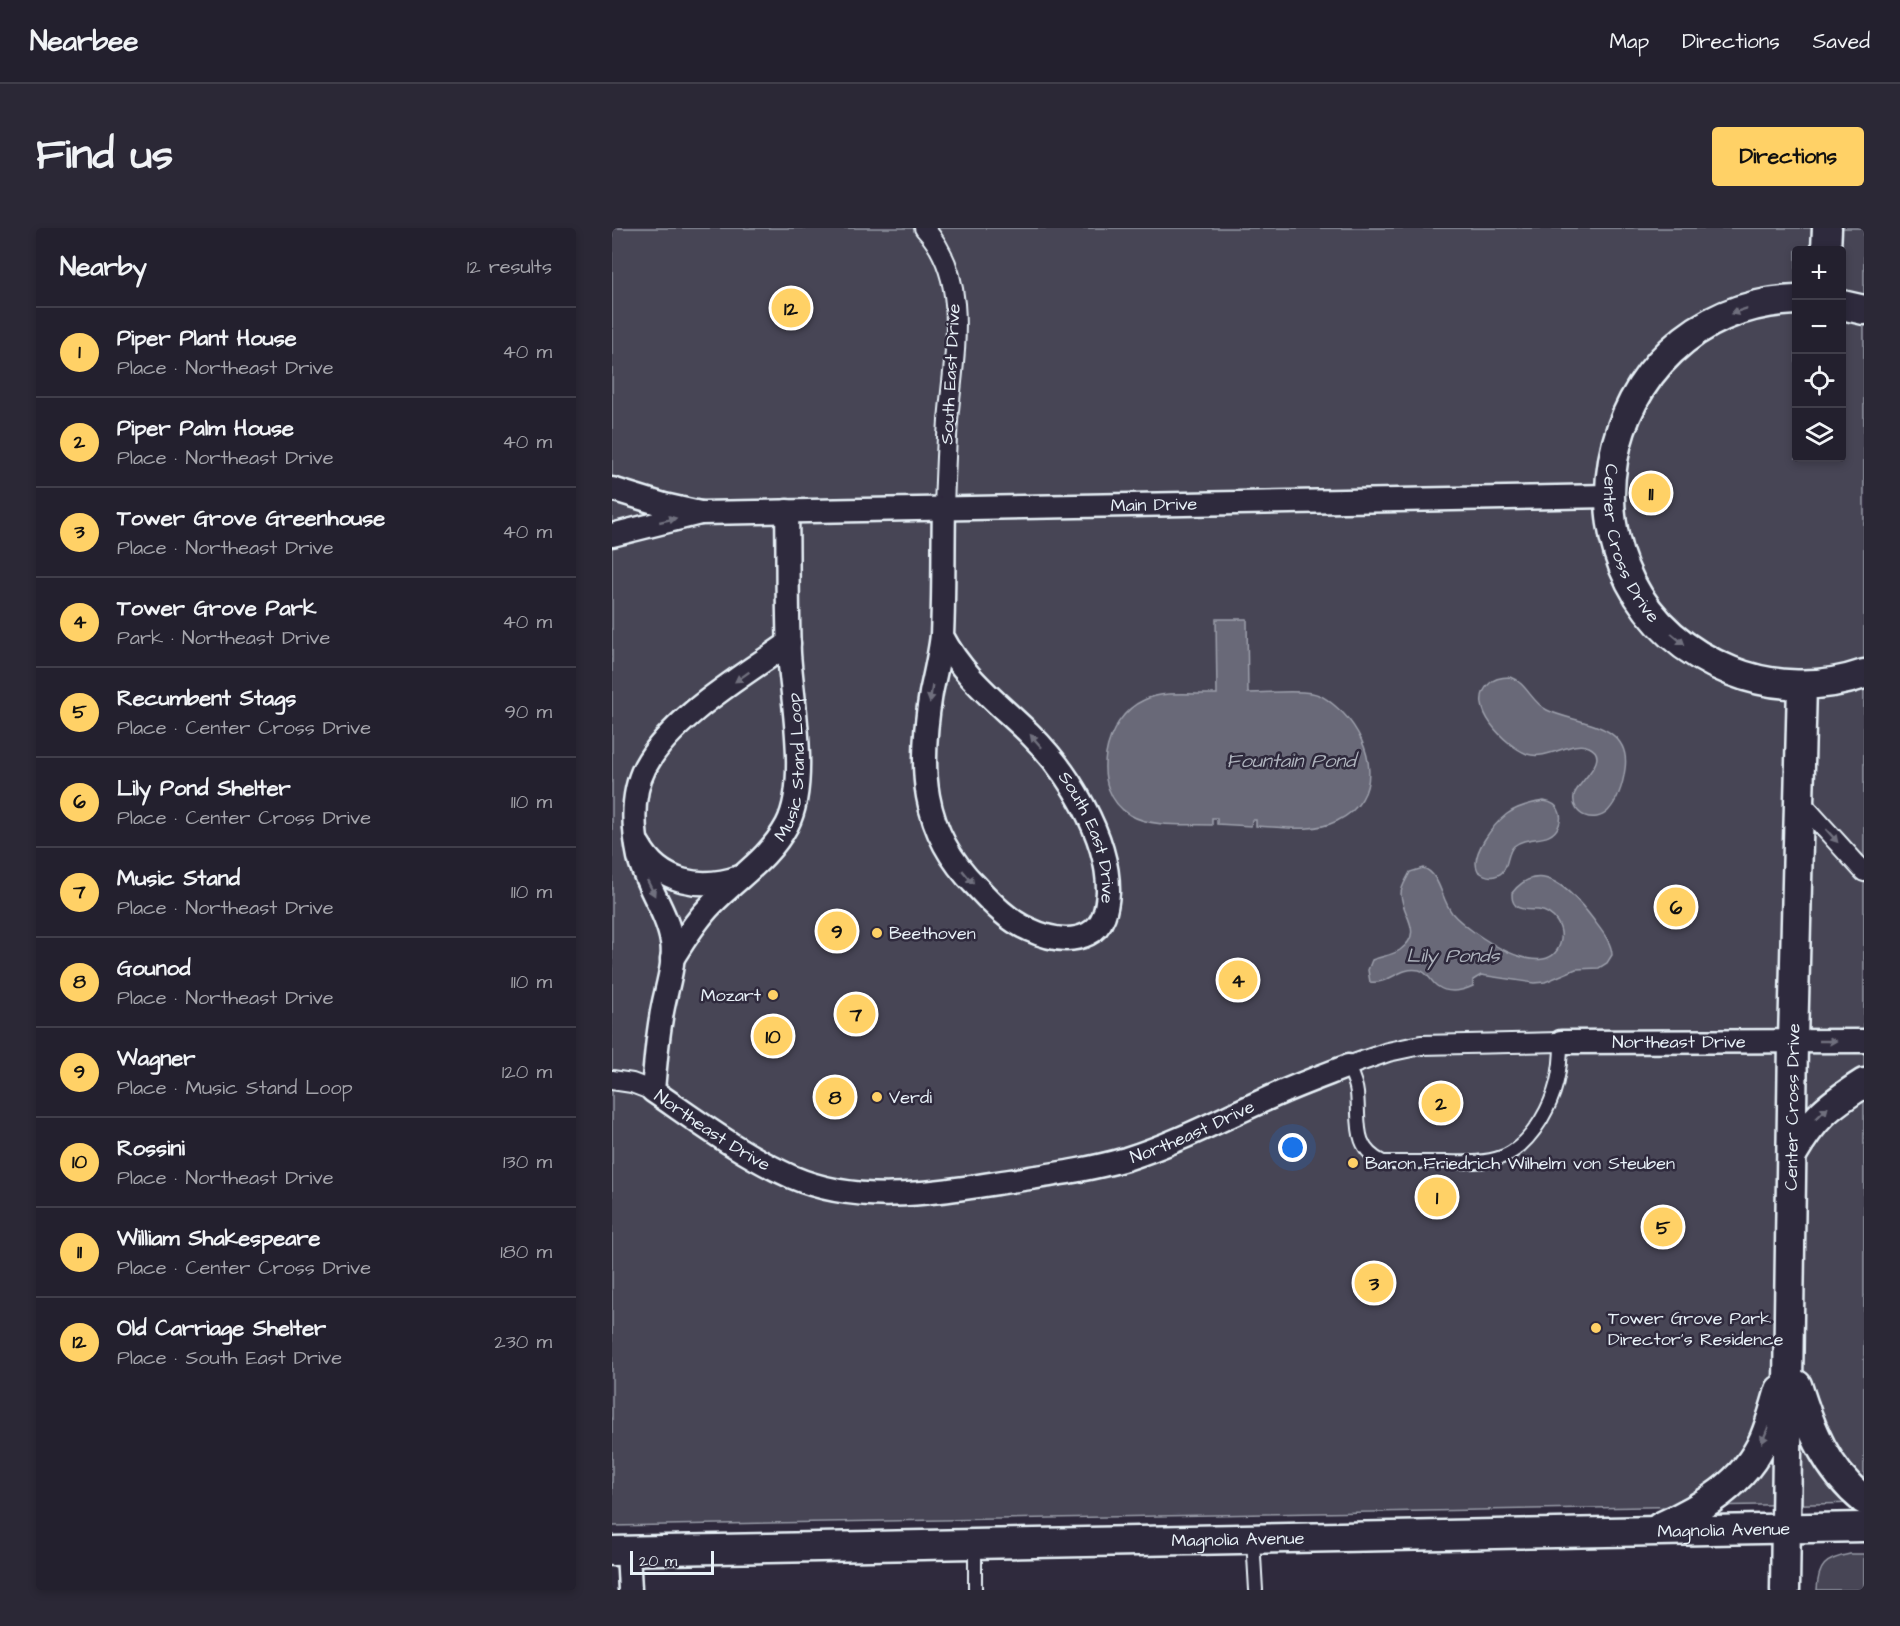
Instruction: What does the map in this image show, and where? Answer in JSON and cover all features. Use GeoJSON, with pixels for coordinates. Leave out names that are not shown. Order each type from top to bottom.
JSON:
{"type":"FeatureCollection","features":[{"type":"Feature","properties":{"kind":"street","name":"South East Drive"},"geometry":{"type":"LineString","coordinates":[[924,228],[942,254],[951,275],[955,298],[956,329],[944,508],[942,636],[929,707],[925,748],[925,786],[931,816],[946,849],[969,879],[1001,912],[1023,927],[1042,936],[1061,940],[1074,939],[1095,931],[1107,906],[1108,887],[1099,846],[1087,813],[1073,787],[1056,764],[1032,736],[966,673],[951,654],[942,636]]}},
{"type":"Feature","properties":{"kind":"street"},"geometry":{"type":"LineString","coordinates":[[1826,246],[1827,228]]}},
{"type":"Feature","properties":{"kind":"street","name":"Center Cross Drive"},"geometry":{"type":"LineString","coordinates":[[1792,301],[1758,305],[1724,317],[1695,334],[1663,360],[1640,389],[1623,423],[1612,459],[1610,496],[1616,542],[1626,571],[1645,604],[1670,633],[1696,653],[1731,671],[1770,682],[1802,685],[1836,681],[1864,674]]}},
{"type":"Feature","properties":{"kind":"street"},"geometry":{"type":"LineString","coordinates":[[1846,306],[1864,310]]}},
{"type":"Feature","properties":{"kind":"street","name":"Main Drive"},"geometry":{"type":"LineString","coordinates":[[612,489],[700,513]]}},
{"type":"Feature","properties":{"kind":"street","name":"Main Drive"},"geometry":{"type":"LineString","coordinates":[[612,535],[700,513],[1610,496]]}},
{"type":"Feature","properties":{"kind":"street","name":"Music Stand Loop"},"geometry":{"type":"LineString","coordinates":[[672,959],[697,920],[753,869],[776,844],[788,822],[796,797],[796,736],[789,643],[788,511]]}},
{"type":"Feature","properties":{"kind":"street","name":"Music Stand Loop"},"geometry":{"type":"LineString","coordinates":[[653,1091],[661,1018],[672,959],[672,941],[646,877],[637,841],[634,818],[638,785],[654,754],[690,716],[789,643]]}},
{"type":"Feature","properties":{"kind":"street","name":"Center Cross Drive"},"geometry":{"type":"LineString","coordinates":[[1785,1590],[1793,1041],[1802,685]]}},
{"type":"Feature","properties":{"kind":"street"},"geometry":{"type":"LineString","coordinates":[[1799,800],[1864,872]]}},
{"type":"Feature","properties":{"kind":"street","name":"Music Stand Loop"},"geometry":{"type":"LineString","coordinates":[[637,841],[652,863],[681,880],[698,884],[723,883],[743,876]]}},
{"type":"Feature","properties":{"kind":"street","name":"Northeast Drive"},"geometry":{"type":"LineString","coordinates":[[612,1080],[632,1083],[653,1091],[758,1161],[793,1177],[825,1188],[853,1194],[886,1196],[963,1188],[1080,1171],[1127,1158],[1179,1139],[1281,1093],[1372,1056],[1421,1045],[1864,1041]]}},
{"type":"Feature","properties":{"kind":"street"},"geometry":{"type":"LineString","coordinates":[[1792,1155],[1806,1130],[1828,1107],[1864,1083]]}},
{"type":"Feature","properties":{"kind":"street"},"geometry":{"type":"LineString","coordinates":[[1790,1360],[1814,1434],[1824,1455],[1843,1480],[1864,1500]]}},
{"type":"Feature","properties":{"kind":"street"},"geometry":{"type":"LineString","coordinates":[[1650,1532],[1706,1504],[1732,1482],[1751,1461],[1764,1440],[1790,1360]]}},
{"type":"Feature","properties":{"kind":"street","name":"Magnolia Avenue"},"geometry":{"type":"LineString","coordinates":[[620,1551],[1864,1527]]}},
{"type":"Feature","properties":{"kind":"street"},"geometry":{"type":"LineString","coordinates":[[620,1551],[630,1590]]}},
{"type":"Feature","properties":{"kind":"lane"},"geometry":{"type":"LineString","coordinates":[[1348,1066],[1356,1090],[1359,1137],[1363,1147],[1373,1157],[1383,1161],[1480,1163],[1506,1156],[1518,1149],[1537,1127],[1556,1092],[1560,1076],[1561,1042]]}},
{"type":"Feature","properties":{"kind":"lane"},"geometry":{"type":"LineString","coordinates":[[1253,1539],[1256,1590]]}},
{"type":"Feature","properties":{"kind":"lane"},"geometry":{"type":"LineString","coordinates":[[975,1544],[975,1590]]}},
{"type":"Feature","properties":{"kind":"shaded area"},"geometry":{"type":"Polygon","coordinates":[[[612,228],[1864,228],[1864,1503],[612,1526],[612,228]]]}},
{"type":"Feature","properties":{"kind":"shaded area"},"geometry":{"type":"Polygon","coordinates":[[[1850,1554],[1864,1554],[1864,1590],[1817,1590],[1819,1575],[1824,1564],[1834,1558],[1850,1554]]]}},
{"type":"Feature","properties":{"kind":"water","name":"Fountain Pond"},"geometry":{"type":"Polygon","coordinates":[[[1216,619],[1247,619],[1248,693],[1316,694],[1325,698],[1343,713],[1353,726],[1367,755],[1369,770],[1367,785],[1362,799],[1352,811],[1337,821],[1308,828],[1256,826],[1256,820],[1252,820],[1251,826],[1217,824],[1217,818],[1212,818],[1212,825],[1170,824],[1139,819],[1117,804],[1109,789],[1105,772],[1110,738],[1130,709],[1144,700],[1170,694],[1217,694],[1216,619]]]}},
{"type":"Feature","properties":{"kind":"water"},"geometry":{"type":"Polygon","coordinates":[[[1510,677],[1521,684],[1547,710],[1599,727],[1611,733],[1620,742],[1625,754],[1623,780],[1615,802],[1603,815],[1585,816],[1576,809],[1574,803],[1576,791],[1591,771],[1597,758],[1595,752],[1589,747],[1575,746],[1543,755],[1527,754],[1509,743],[1491,724],[1482,703],[1483,693],[1493,680],[1510,677]]]}},
{"type":"Feature","properties":{"kind":"water"},"geometry":{"type":"Polygon","coordinates":[[[1544,801],[1555,805],[1560,813],[1559,825],[1555,831],[1551,835],[1526,840],[1514,846],[1500,874],[1492,877],[1478,871],[1476,864],[1480,849],[1496,825],[1516,809],[1544,801]]]}},
{"type":"Feature","properties":{"kind":"water","name":"Lily Ponds"},"geometry":{"type":"Polygon","coordinates":[[[1423,868],[1433,875],[1448,907],[1461,922],[1507,951],[1524,958],[1539,960],[1552,956],[1560,944],[1561,932],[1557,922],[1544,911],[1518,908],[1513,901],[1512,893],[1523,882],[1534,878],[1545,878],[1556,883],[1567,890],[1593,919],[1608,941],[1612,955],[1607,963],[1599,968],[1576,969],[1545,982],[1534,983],[1481,975],[1473,980],[1473,986],[1450,991],[1441,989],[1422,971],[1412,969],[1383,981],[1370,982],[1368,970],[1372,960],[1400,950],[1411,937],[1412,930],[1402,902],[1401,891],[1410,872],[1423,868]]]}},
{"type":"Feature","properties":{"kind":"place","name":"Old Carriage Shelter"},"geometry":{"type":"Point","coordinates":[791,308]}},
{"type":"Feature","properties":{"kind":"place","name":"William Shakespeare"},"geometry":{"type":"Point","coordinates":[1651,493]}},
{"type":"Feature","properties":{"kind":"place","name":"Lily Pond Shelter"},"geometry":{"type":"Point","coordinates":[1676,907]}},
{"type":"Feature","properties":{"kind":"place","name":"Wagner"},"geometry":{"type":"Point","coordinates":[837,931]}},
{"type":"Feature","properties":{"kind":"place","name":"Beethoven"},"geometry":{"type":"Point","coordinates":[877,933]}},
{"type":"Feature","properties":{"kind":"place","name":"Tower Grove Park"},"geometry":{"type":"Point","coordinates":[1238,980]}},
{"type":"Feature","properties":{"kind":"place","name":"Mozart"},"geometry":{"type":"Point","coordinates":[773,995]}},
{"type":"Feature","properties":{"kind":"place","name":"Music Stand"},"geometry":{"type":"Point","coordinates":[856,1014]}},
{"type":"Feature","properties":{"kind":"place","name":"Rossini"},"geometry":{"type":"Point","coordinates":[773,1036]}},
{"type":"Feature","properties":{"kind":"place","name":"Gounod"},"geometry":{"type":"Point","coordinates":[835,1097]}},
{"type":"Feature","properties":{"kind":"place","name":"Verdi"},"geometry":{"type":"Point","coordinates":[877,1097]}},
{"type":"Feature","properties":{"kind":"place","name":"Piper Palm House"},"geometry":{"type":"Point","coordinates":[1441,1103]}},
{"type":"Feature","properties":{"kind":"place","name":"Baron Friedrich Wilhelm von Steuben"},"geometry":{"type":"Point","coordinates":[1353,1163]}},
{"type":"Feature","properties":{"kind":"place","name":"Piper Plant House"},"geometry":{"type":"Point","coordinates":[1437,1197]}},
{"type":"Feature","properties":{"kind":"place","name":"Recumbent Stags"},"geometry":{"type":"Point","coordinates":[1663,1227]}},
{"type":"Feature","properties":{"kind":"place","name":"Tower Grove Greenhouse"},"geometry":{"type":"Point","coordinates":[1374,1283]}},
{"type":"Feature","properties":{"kind":"place","name":"Tower Grove Park Director's Residence"},"geometry":{"type":"Point","coordinates":[1596,1328]}}]}
